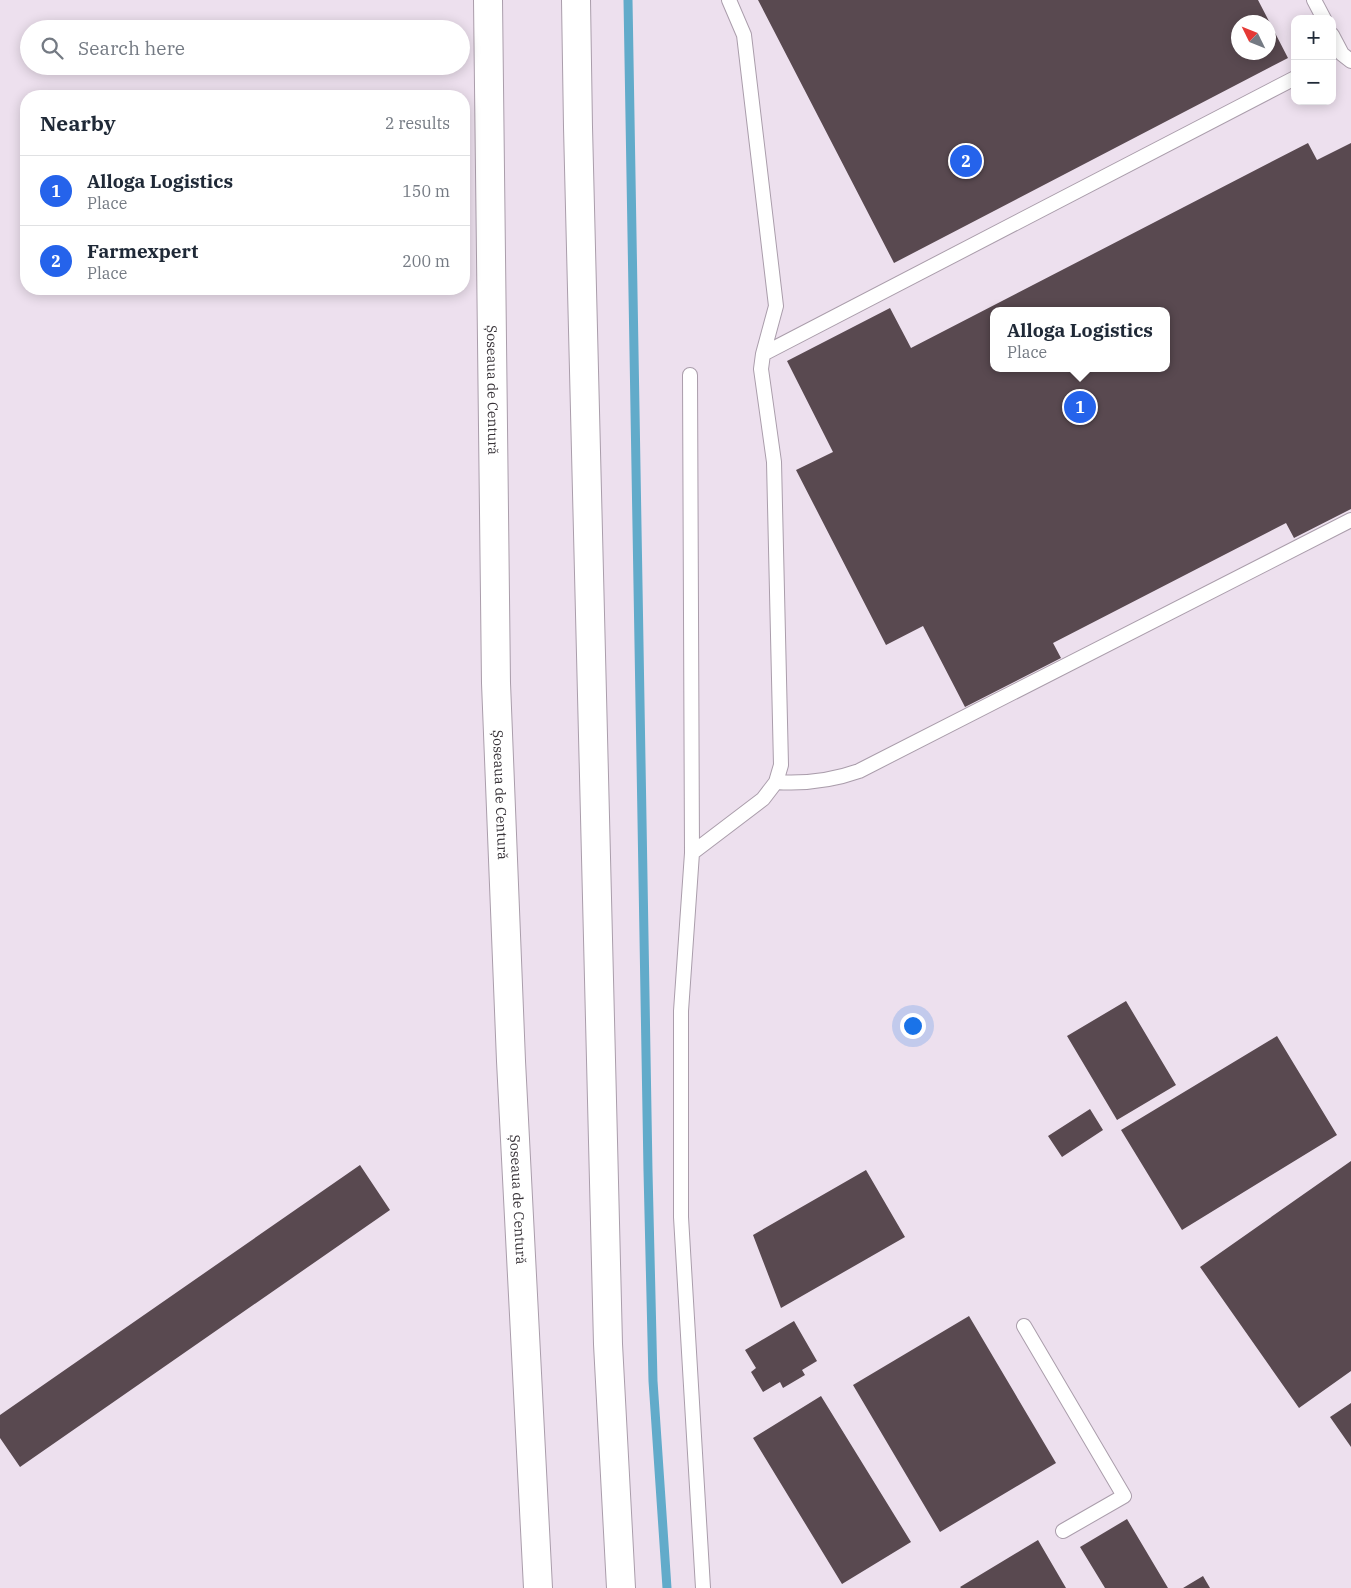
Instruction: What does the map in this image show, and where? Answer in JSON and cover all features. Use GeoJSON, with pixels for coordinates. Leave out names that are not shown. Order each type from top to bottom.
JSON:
{"type":"FeatureCollection","features":[{"type":"Feature","properties":{"kind":"main road","name":"Șoseaua de Centură"},"geometry":{"type":"LineString","coordinates":[[488,0],[496,683],[511,1052],[538,1588]]}},
{"type":"Feature","properties":{"kind":"main road"},"geometry":{"type":"LineString","coordinates":[[576,0],[608,1344],[621,1588]]}},
{"type":"Feature","properties":{"kind":"lane"},"geometry":{"type":"LineString","coordinates":[[692,852],[763,799],[776,782],[781,765],[774,462],[761,369],[763,354],[776,306],[744,35],[730,0]]}},
{"type":"Feature","properties":{"kind":"lane"},"geometry":{"type":"LineString","coordinates":[[1314,0],[1322,15]]}},
{"type":"Feature","properties":{"kind":"lane"},"geometry":{"type":"LineString","coordinates":[[1336,44],[1342,58]]}},
{"type":"Feature","properties":{"kind":"lane"},"geometry":{"type":"LineString","coordinates":[[763,354],[1291,80]]}},
{"type":"Feature","properties":{"kind":"lane"},"geometry":{"type":"LineString","coordinates":[[690,375],[692,852],[681,1011],[681,1217],[703,1588]]}},
{"type":"Feature","properties":{"kind":"lane"},"geometry":{"type":"LineString","coordinates":[[776,782],[800,784],[823,782],[859,771],[1351,520]]}},
{"type":"Feature","properties":{"kind":"lane"},"geometry":{"type":"LineString","coordinates":[[1024,1326],[1124,1496],[1063,1531]]}},
{"type":"Feature","properties":{"kind":"building"},"geometry":{"type":"Polygon","coordinates":[[[758,0],[1258,0],[1266,15],[1231,15],[1231,60],[1276,60],[1276,35],[1288,58],[894,263],[758,0]]]}},
{"type":"Feature","properties":{"kind":"building"},"geometry":{"type":"Polygon","coordinates":[[[1308,143],[1317,160],[1351,143],[1351,509],[1294,538],[1286,523],[1053,643],[1061,658],[965,707],[923,626],[886,645],[796,470],[833,452],[787,361],[890,308],[911,348],[990,307],[990,372],[1170,372],[1170,307],[990,307],[1308,143]]]}},
{"type":"Feature","properties":{"kind":"building"},"geometry":{"type":"Polygon","coordinates":[[[1126,1001],[1176,1085],[1117,1120],[1067,1036],[1126,1001]]]}},
{"type":"Feature","properties":{"kind":"building"},"geometry":{"type":"Polygon","coordinates":[[[1277,1036],[1337,1135],[1182,1230],[1121,1130],[1277,1036]]]}},
{"type":"Feature","properties":{"kind":"building"},"geometry":{"type":"Polygon","coordinates":[[[1090,1109],[1103,1130],[1062,1157],[1048,1136],[1090,1109]]]}},
{"type":"Feature","properties":{"kind":"building"},"geometry":{"type":"Polygon","coordinates":[[[1351,1161],[1351,1371],[1299,1408],[1200,1267],[1351,1161]]]}},
{"type":"Feature","properties":{"kind":"building"},"geometry":{"type":"Polygon","coordinates":[[[360,1165],[390,1210],[20,1467],[0,1438],[0,1415],[360,1165]]]}},
{"type":"Feature","properties":{"kind":"building"},"geometry":{"type":"Polygon","coordinates":[[[866,1170],[905,1237],[781,1308],[753,1235],[866,1170]]]}},
{"type":"Feature","properties":{"kind":"building"},"geometry":{"type":"Polygon","coordinates":[[[969,1316],[1056,1463],[940,1532],[853,1385],[969,1316]]]}},
{"type":"Feature","properties":{"kind":"building"},"geometry":{"type":"Polygon","coordinates":[[[794,1321],[817,1361],[802,1370],[805,1375],[783,1388],[780,1382],[763,1392],[751,1372],[756,1368],[745,1350],[794,1321]]]}},
{"type":"Feature","properties":{"kind":"building"},"geometry":{"type":"Polygon","coordinates":[[[821,1396],[911,1542],[842,1584],[753,1438],[821,1396]]]}},
{"type":"Feature","properties":{"kind":"building"},"geometry":{"type":"Polygon","coordinates":[[[1351,1403],[1351,1447],[1330,1417],[1351,1403]]]}},
{"type":"Feature","properties":{"kind":"building"},"geometry":{"type":"Polygon","coordinates":[[[1127,1519],[1168,1588],[1105,1588],[1080,1547],[1127,1519]]]}},
{"type":"Feature","properties":{"kind":"building"},"geometry":{"type":"Polygon","coordinates":[[[1038,1540],[1066,1588],[960,1587],[1038,1540]]]}},
{"type":"Feature","properties":{"kind":"building"},"geometry":{"type":"Polygon","coordinates":[[[1203,1576],[1210,1588],[1183,1588],[1203,1576]]]}},
{"type":"Feature","properties":{"kind":"waterway"},"geometry":{"type":"LineString","coordinates":[[628,0],[653,1381],[667,1588]]}},
{"type":"Feature","properties":{"kind":"place","name":"Farmexpert"},"geometry":{"type":"Point","coordinates":[966,161]}},
{"type":"Feature","properties":{"kind":"place","name":"Alloga Logistics"},"geometry":{"type":"Point","coordinates":[1080,407]}}]}
